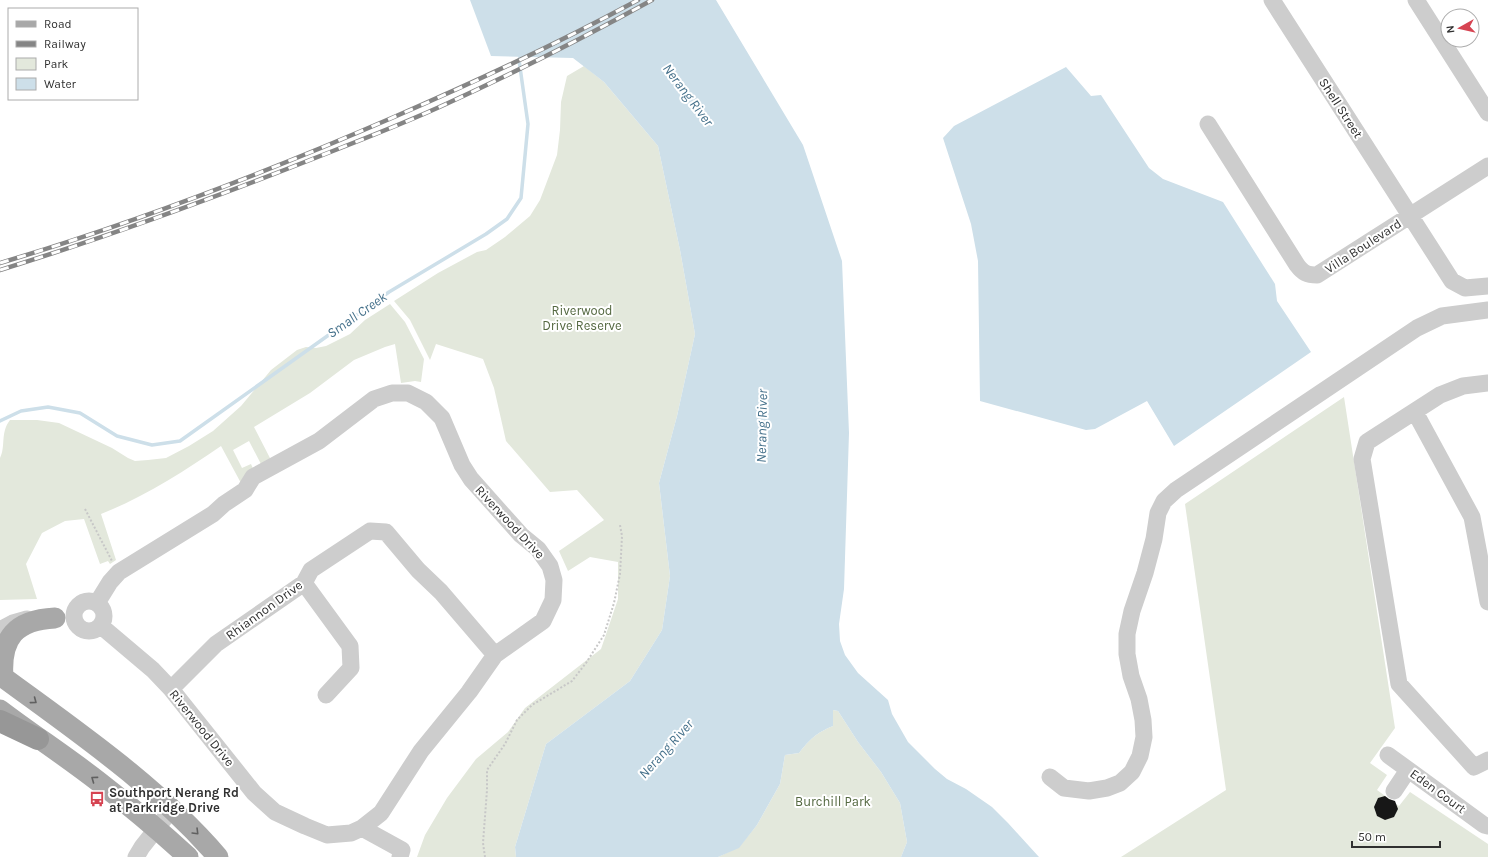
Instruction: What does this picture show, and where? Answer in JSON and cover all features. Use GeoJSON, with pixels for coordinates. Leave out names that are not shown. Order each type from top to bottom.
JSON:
{"type":"FeatureCollection","features":[{"type":"Feature","properties":{"kind":"highway"},"geometry":{"type":"LineString","coordinates":[[0,721],[38,739]]}},
{"type":"Feature","properties":{"kind":"main road"},"geometry":{"type":"LineString","coordinates":[[55,618],[34,621],[9,636],[1,653],[2,676],[136,777],[172,809],[218,857]]}},
{"type":"Feature","properties":{"kind":"main road"},"geometry":{"type":"LineString","coordinates":[[0,710],[99,782],[156,828],[188,857]]}},
{"type":"Feature","properties":{"kind":"street","name":"Shell Street"},"geometry":{"type":"LineString","coordinates":[[1272,0],[1452,281],[1458,286],[1465,288],[1488,286]]}},
{"type":"Feature","properties":{"kind":"street"},"geometry":{"type":"LineString","coordinates":[[1416,0],[1488,113]]}},
{"type":"Feature","properties":{"kind":"street","name":"Villa Boulevard"},"geometry":{"type":"LineString","coordinates":[[1208,124],[1303,272],[1310,275],[1317,275],[1488,166]]}},
{"type":"Feature","properties":{"kind":"street"},"geometry":{"type":"LineString","coordinates":[[1050,777],[1064,788],[1089,791],[1107,788],[1120,783],[1132,772],[1140,756],[1144,737],[1143,720],[1139,699],[1131,676],[1127,654],[1127,634],[1132,611],[1145,573],[1158,513],[1164,501],[1176,490],[1417,328],[1442,316],[1488,310]]}},
{"type":"Feature","properties":{"kind":"street"},"geometry":{"type":"LineString","coordinates":[[1488,383],[1463,386],[1440,395],[1367,442],[1362,460],[1399,684],[1474,767],[1488,760]]}},
{"type":"Feature","properties":{"kind":"street","name":"Riverwood Drive"},"geometry":{"type":"LineString","coordinates":[[97,603],[110,582],[119,572],[213,514],[224,504],[245,490],[254,477],[319,441],[374,399],[392,392],[408,393],[426,402],[442,418],[462,465],[471,479],[521,535],[538,549],[550,566],[554,580],[553,600],[542,621],[495,655],[469,692],[421,751],[381,813],[362,828],[351,833],[327,835],[275,812],[254,793],[171,689],[153,670],[101,626]]}},
{"type":"Feature","properties":{"kind":"street"},"geometry":{"type":"LineString","coordinates":[[1415,412],[1472,517],[1488,602]]}},
{"type":"Feature","properties":{"kind":"street","name":"Rhiannon Drive"},"geometry":{"type":"LineString","coordinates":[[171,689],[216,644],[304,583],[311,570],[370,531],[386,532],[418,570],[441,592],[495,655]]}},
{"type":"Feature","properties":{"kind":"street"},"geometry":{"type":"LineString","coordinates":[[304,583],[350,646],[351,668],[326,695]]}},
{"type":"Feature","properties":{"kind":"street"},"geometry":{"type":"LineString","coordinates":[[0,630],[7,625],[31,618],[55,618],[64,619],[81,629],[85,631],[92,631],[101,626],[104,618],[102,607],[97,603],[86,601],[80,603],[76,608],[74,612],[74,619],[77,626],[81,629]]}},
{"type":"Feature","properties":{"kind":"street"},"geometry":{"type":"LineString","coordinates":[[0,617],[20,611],[60,611],[76,608]]}},
{"type":"Feature","properties":{"kind":"street","name":"Eden Court"},"geometry":{"type":"LineString","coordinates":[[1388,755],[1484,825],[1488,826]]}},
{"type":"Feature","properties":{"kind":"street"},"geometry":{"type":"LineString","coordinates":[[1394,791],[1408,770]]}},
{"type":"Feature","properties":{"kind":"street"},"geometry":{"type":"LineString","coordinates":[[136,857],[156,828],[172,809]]}},
{"type":"Feature","properties":{"kind":"street"},"geometry":{"type":"LineString","coordinates":[[362,828],[402,850],[400,857]]}},
{"type":"Feature","properties":{"kind":"path"},"geometry":{"type":"LineString","coordinates":[[85,509],[119,572]]}},
{"type":"Feature","properties":{"kind":"path"},"geometry":{"type":"LineString","coordinates":[[485,857],[483,843],[487,770],[505,744],[517,720],[532,705],[572,681],[586,663],[604,635],[614,603],[620,574],[622,536],[620,525]]}},
{"type":"Feature","properties":{"kind":"green space","name":"Riverwood Drive Reserve"},"geometry":{"type":"Polygon","coordinates":[[[584,66],[604,82],[658,146],[680,250],[695,334],[677,416],[659,483],[670,576],[662,630],[630,681],[546,744],[515,847],[516,857],[417,857],[425,835],[447,798],[476,759],[508,732],[525,708],[601,649],[618,599],[618,562],[590,557],[568,571],[559,551],[604,520],[577,490],[550,492],[506,441],[494,388],[483,359],[436,344],[430,360],[410,320],[394,301],[438,273],[477,252],[486,250],[505,237],[530,216],[540,200],[557,155],[561,102],[567,76],[584,66]]]}},
{"type":"Feature","properties":{"kind":"green space"},"geometry":{"type":"Polygon","coordinates":[[[390,304],[405,322],[424,359],[421,382],[415,381],[401,383],[395,344],[354,360],[310,393],[254,427],[271,460],[262,466],[249,441],[233,450],[242,468],[251,464],[254,471],[242,485],[221,446],[163,483],[133,500],[101,514],[116,560],[110,564],[108,561],[100,564],[84,519],[65,521],[42,533],[26,564],[37,599],[0,600],[0,458],[3,449],[5,430],[10,420],[37,420],[59,423],[112,448],[135,461],[166,458],[213,431],[241,406],[271,370],[297,350],[306,347],[316,348],[326,346],[350,334],[365,320],[390,304]]]}},
{"type":"Feature","properties":{"kind":"green space"},"geometry":{"type":"Polygon","coordinates":[[[1344,397],[1395,728],[1370,763],[1387,775],[1377,790],[1399,806],[1410,792],[1488,844],[1488,857],[1121,857],[1226,790],[1185,504],[1344,397]]]}},
{"type":"Feature","properties":{"kind":"green space","name":"Burchill Park"},"geometry":{"type":"Polygon","coordinates":[[[833,710],[838,711],[858,742],[881,772],[900,803],[907,842],[901,857],[718,857],[739,847],[757,825],[780,784],[785,755],[799,753],[814,737],[833,726],[833,710]]]}},
{"type":"Feature","properties":{"kind":"water","name":"Nerang River"},"geometry":{"type":"Polygon","coordinates":[[[470,0],[716,0],[803,145],[842,261],[849,433],[844,589],[839,624],[840,641],[845,655],[858,673],[888,700],[892,714],[908,742],[947,779],[966,789],[992,807],[1039,857],[901,857],[907,842],[900,803],[881,772],[858,742],[838,711],[833,710],[833,726],[814,737],[799,753],[785,755],[780,784],[757,825],[739,848],[718,857],[516,857],[515,847],[546,744],[630,681],[662,630],[670,576],[659,483],[677,416],[695,334],[680,250],[658,146],[604,82],[573,58],[491,56],[470,0]]]}},
{"type":"Feature","properties":{"kind":"water"},"geometry":{"type":"Polygon","coordinates":[[[1066,67],[1091,96],[1101,95],[1149,168],[1163,179],[1223,202],[1275,284],[1277,301],[1311,352],[1174,446],[1147,401],[1095,429],[1086,430],[980,401],[978,261],[971,224],[943,138],[954,126],[1066,67]]]}},
{"type":"Feature","properties":{"kind":"building"},"geometry":{"type":"Polygon","coordinates":[[[1385,796],[1395,801],[1398,809],[1394,817],[1385,820],[1377,816],[1374,807],[1378,798],[1385,796]]]}},
{"type":"Feature","properties":{"kind":"waterway","name":"Small Creek"},"geometry":{"type":"LineString","coordinates":[[0,421],[21,411],[48,407],[80,413],[117,436],[152,445],[180,441],[389,292],[486,234],[507,219],[521,198],[528,124],[519,60],[522,52]]}},
{"type":"Feature","properties":{"kind":"railway"},"geometry":{"type":"LineString","coordinates":[[0,263],[50,248],[150,214],[346,138],[487,75],[638,0]]}},
{"type":"Feature","properties":{"kind":"railway"},"geometry":{"type":"LineString","coordinates":[[0,270],[119,231],[198,203],[397,125],[446,104],[524,67],[652,0]]}},
{"type":"Feature","properties":{"kind":"place","name":"Southport Nerang Rd at Parkridge Drive"},"geometry":{"type":"Point","coordinates":[97,799]}}]}
